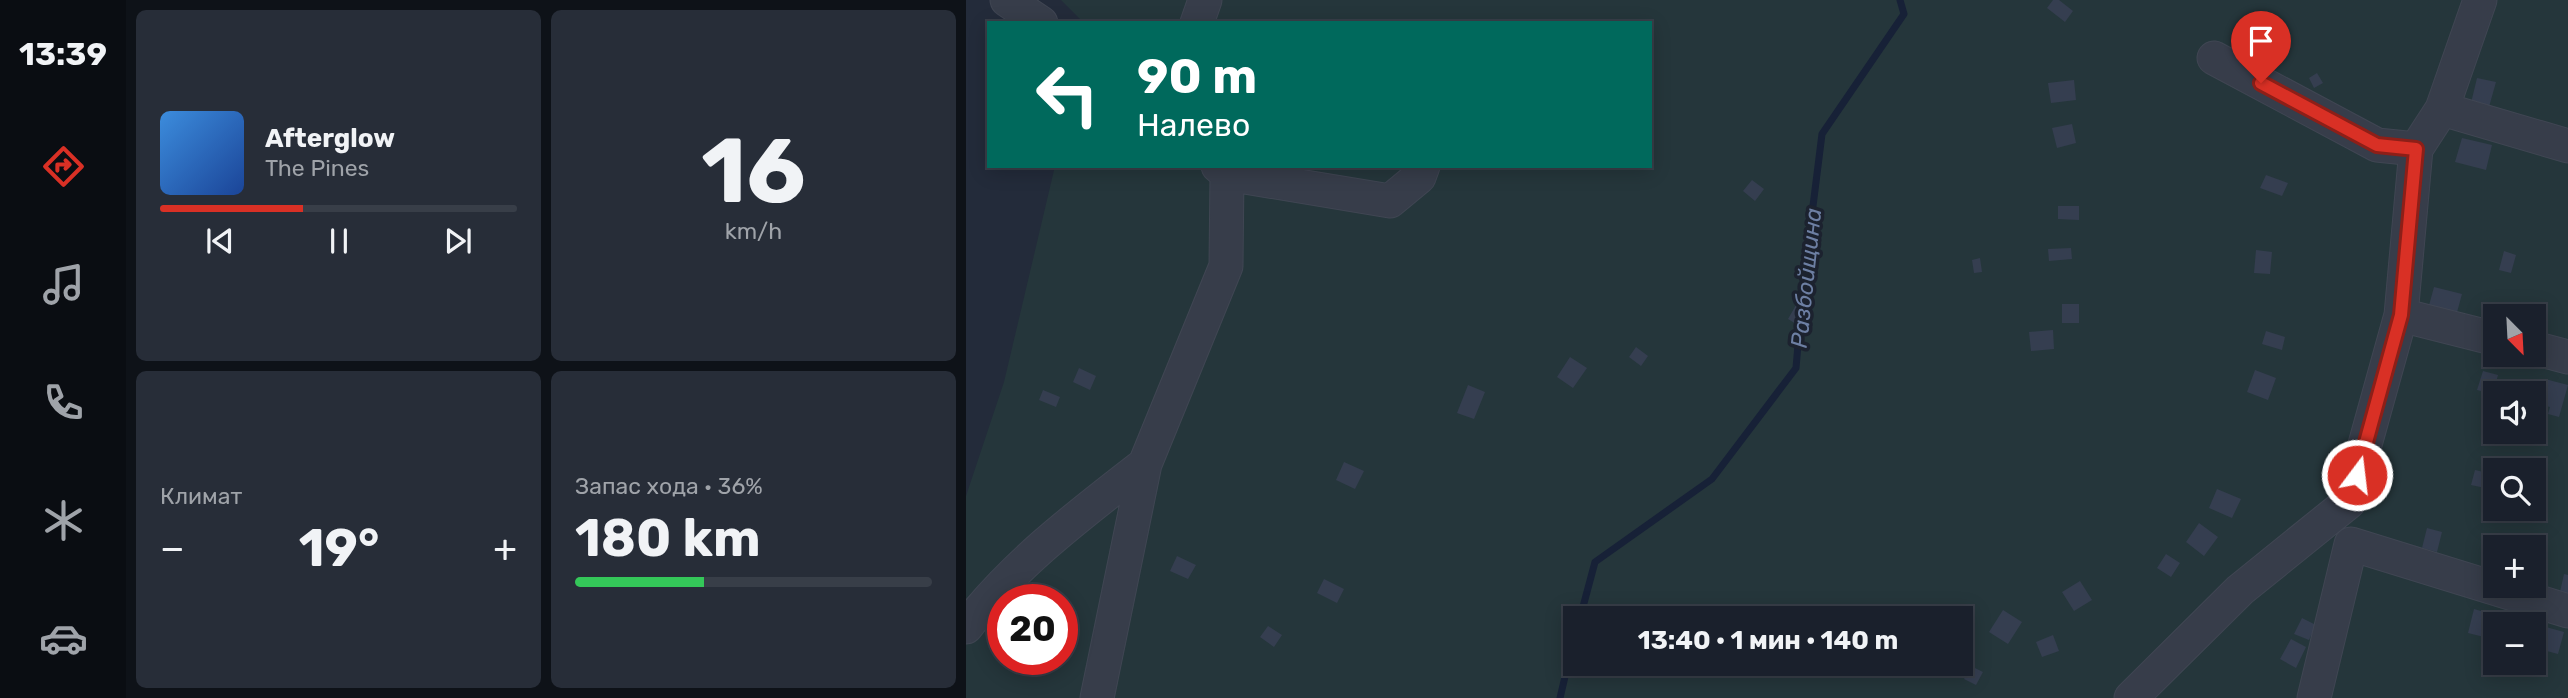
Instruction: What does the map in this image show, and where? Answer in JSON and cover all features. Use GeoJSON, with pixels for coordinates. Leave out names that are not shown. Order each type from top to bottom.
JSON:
{"type":"FeatureCollection","features":[{"type":"Feature","properties":{"kind":"street"},"geometry":{"type":"LineString","coordinates":[[1007,0],[1038,21]]}},
{"type":"Feature","properties":{"kind":"street"},"geometry":{"type":"LineString","coordinates":[[1198,21],[1205,0]]}},
{"type":"Feature","properties":{"kind":"street"},"geometry":{"type":"LineString","coordinates":[[2131,698],[2241,590],[2349,502],[2401,315],[2416,149],[2442,109],[2480,0]]}},
{"type":"Feature","properties":{"kind":"street"},"geometry":{"type":"LineString","coordinates":[[2214,58],[2377,145],[2416,149]]}},
{"type":"Feature","properties":{"kind":"street"},"geometry":{"type":"LineString","coordinates":[[2442,109],[2568,146]]}},
{"type":"Feature","properties":{"kind":"street"},"geometry":{"type":"LineString","coordinates":[[1097,698],[1145,464],[1226,266],[1223,170],[1390,201],[1419,177],[1422,168]]}},
{"type":"Feature","properties":{"kind":"street"},"geometry":{"type":"LineString","coordinates":[[2401,315],[2483,336]]}},
{"type":"Feature","properties":{"kind":"street"},"geometry":{"type":"LineString","coordinates":[[2546,351],[2568,357]]}},
{"type":"Feature","properties":{"kind":"street"},"geometry":{"type":"LineString","coordinates":[[966,627],[988,598],[1075,518],[1145,464]]}},
{"type":"Feature","properties":{"kind":"street"},"geometry":{"type":"LineString","coordinates":[[2332,516],[2351,544],[2568,611]]}},
{"type":"Feature","properties":{"kind":"street"},"geometry":{"type":"LineString","coordinates":[[2314,698],[2351,544]]}},
{"type":"Feature","properties":{"kind":"shaded area"},"geometry":{"type":"Polygon","coordinates":[[[1061,0],[2568,0],[2568,698],[966,698],[966,496],[1004,382],[1055,168],[1652,168],[1652,21],[1082,21],[1061,0]]]}},
{"type":"Feature","properties":{"kind":"building"},"geometry":{"type":"Polygon","coordinates":[[[2053,0],[2059,0],[2073,11],[2065,22],[2047,8],[2053,0]]]}},
{"type":"Feature","properties":{"kind":"building"},"geometry":{"type":"Polygon","coordinates":[[[2317,73],[2323,83],[2314,88],[2309,78],[2317,73]]]}},
{"type":"Feature","properties":{"kind":"building"},"geometry":{"type":"Polygon","coordinates":[[[2477,78],[2496,82],[2489,107],[2471,103],[2477,78]]]}},
{"type":"Feature","properties":{"kind":"building"},"geometry":{"type":"Polygon","coordinates":[[[2074,80],[2076,100],[2051,103],[2048,83],[2074,80]]]}},
{"type":"Feature","properties":{"kind":"building"},"geometry":{"type":"Polygon","coordinates":[[[2072,124],[2076,143],[2057,148],[2052,128],[2072,124]]]}},
{"type":"Feature","properties":{"kind":"building"},"geometry":{"type":"Polygon","coordinates":[[[2462,138],[2492,145],[2486,170],[2455,162],[2462,138]]]}},
{"type":"Feature","properties":{"kind":"building"},"geometry":{"type":"Polygon","coordinates":[[[2266,175],[2288,183],[2282,196],[2260,188],[2266,175]]]}},
{"type":"Feature","properties":{"kind":"building"},"geometry":{"type":"Polygon","coordinates":[[[1752,180],[1764,189],[1755,201],[1743,191],[1752,180]]]}},
{"type":"Feature","properties":{"kind":"building"},"geometry":{"type":"Polygon","coordinates":[[[2058,206],[2079,206],[2079,220],[2058,219],[2058,206]]]}},
{"type":"Feature","properties":{"kind":"building"},"geometry":{"type":"Polygon","coordinates":[[[2071,248],[2072,259],[2049,261],[2048,249],[2071,248]]]}},
{"type":"Feature","properties":{"kind":"building"},"geometry":{"type":"Polygon","coordinates":[[[2256,250],[2272,252],[2270,274],[2254,273],[2256,250]]]}},
{"type":"Feature","properties":{"kind":"building"},"geometry":{"type":"Polygon","coordinates":[[[2504,251],[2516,255],[2511,273],[2499,270],[2504,251]]]}},
{"type":"Feature","properties":{"kind":"building"},"geometry":{"type":"Polygon","coordinates":[[[1980,258],[1982,272],[1974,273],[1972,260],[1980,258]]]}},
{"type":"Feature","properties":{"kind":"building"},"geometry":{"type":"Polygon","coordinates":[[[2434,287],[2462,294],[2456,316],[2428,309],[2434,287]]]}},
{"type":"Feature","properties":{"kind":"building"},"geometry":{"type":"Polygon","coordinates":[[[2062,304],[2079,304],[2079,323],[2062,323],[2062,304]]]}},
{"type":"Feature","properties":{"kind":"building"},"geometry":{"type":"Polygon","coordinates":[[[1796,305],[1809,312],[1801,327],[1788,319],[1796,305]]]}},
{"type":"Feature","properties":{"kind":"building"},"geometry":{"type":"Polygon","coordinates":[[[2053,330],[2054,349],[2031,351],[2029,332],[2053,330]]]}},
{"type":"Feature","properties":{"kind":"building"},"geometry":{"type":"Polygon","coordinates":[[[2266,331],[2285,337],[2282,350],[2262,344],[2266,331]]]}},
{"type":"Feature","properties":{"kind":"building"},"geometry":{"type":"Polygon","coordinates":[[[1636,347],[1648,356],[1641,366],[1629,357],[1636,347]]]}},
{"type":"Feature","properties":{"kind":"building"},"geometry":{"type":"Polygon","coordinates":[[[1570,357],[1587,368],[1573,388],[1557,377],[1570,357]]]}},
{"type":"Feature","properties":{"kind":"building"},"geometry":{"type":"Polygon","coordinates":[[[1079,368],[1096,376],[1090,390],[1073,382],[1079,368]]]}},
{"type":"Feature","properties":{"kind":"building"},"geometry":{"type":"Polygon","coordinates":[[[2255,370],[2276,378],[2268,400],[2247,392],[2255,370]]]}},
{"type":"Feature","properties":{"kind":"building"},"geometry":{"type":"Polygon","coordinates":[[[2483,371],[2498,375],[2496,381],[2483,381],[2483,392],[2477,390],[2483,371]]]}},
{"type":"Feature","properties":{"kind":"building"},"geometry":{"type":"Polygon","coordinates":[[[2545,381],[2568,385],[2559,417],[2548,414],[2550,407],[2546,406],[2545,381]]]}},
{"type":"Feature","properties":{"kind":"building"},"geometry":{"type":"Polygon","coordinates":[[[1468,385],[1485,392],[1474,419],[1457,413],[1468,385]]]}},
{"type":"Feature","properties":{"kind":"building"},"geometry":{"type":"Polygon","coordinates":[[[1043,390],[1060,397],[1056,407],[1039,400],[1043,390]]]}},
{"type":"Feature","properties":{"kind":"building"},"geometry":{"type":"Polygon","coordinates":[[[1344,462],[1364,471],[1355,489],[1336,480],[1344,462]]]}},
{"type":"Feature","properties":{"kind":"building"},"geometry":{"type":"Polygon","coordinates":[[[2475,470],[2483,472],[2483,488],[2471,485],[2475,470]]]}},
{"type":"Feature","properties":{"kind":"building"},"geometry":{"type":"Polygon","coordinates":[[[2217,489],[2241,499],[2232,518],[2209,508],[2217,489]]]}},
{"type":"Feature","properties":{"kind":"building"},"geometry":{"type":"Polygon","coordinates":[[[2199,523],[2218,537],[2204,556],[2186,542],[2199,523]]]}},
{"type":"Feature","properties":{"kind":"building"},"geometry":{"type":"Polygon","coordinates":[[[2427,528],[2442,532],[2437,552],[2422,548],[2427,528]]]}},
{"type":"Feature","properties":{"kind":"building"},"geometry":{"type":"Polygon","coordinates":[[[2166,554],[2180,563],[2171,577],[2157,568],[2166,554]]]}},
{"type":"Feature","properties":{"kind":"building"},"geometry":{"type":"Polygon","coordinates":[[[1177,556],[1196,565],[1188,579],[1170,571],[1177,556]]]}},
{"type":"Feature","properties":{"kind":"building"},"geometry":{"type":"Polygon","coordinates":[[[2564,574],[2568,575],[2568,594],[2560,592],[2564,574]]]}},
{"type":"Feature","properties":{"kind":"building"},"geometry":{"type":"Polygon","coordinates":[[[1324,579],[1344,589],[1337,603],[1317,593],[1324,579]]]}},
{"type":"Feature","properties":{"kind":"building"},"geometry":{"type":"Polygon","coordinates":[[[2080,581],[2092,600],[2074,611],[2062,592],[2080,581]]]}},
{"type":"Feature","properties":{"kind":"building"},"geometry":{"type":"Polygon","coordinates":[[[2474,609],[2484,612],[2483,637],[2468,633],[2474,609]]]}},
{"type":"Feature","properties":{"kind":"building"},"geometry":{"type":"Polygon","coordinates":[[[2003,610],[2022,622],[2008,644],[1989,632],[2003,610]]]}},
{"type":"Feature","properties":{"kind":"building"},"geometry":{"type":"Polygon","coordinates":[[[2302,618],[2316,625],[2309,640],[2294,634],[2302,618]]]}},
{"type":"Feature","properties":{"kind":"building"},"geometry":{"type":"Polygon","coordinates":[[[1268,626],[1282,635],[1274,647],[1260,637],[1268,626]]]}},
{"type":"Feature","properties":{"kind":"building"},"geometry":{"type":"Polygon","coordinates":[[[2546,627],[2564,632],[2558,654],[2546,651],[2546,627]]]}},
{"type":"Feature","properties":{"kind":"building"},"geometry":{"type":"Polygon","coordinates":[[[2053,635],[2059,651],[2042,657],[2036,642],[2053,635]]]}},
{"type":"Feature","properties":{"kind":"building"},"geometry":{"type":"Polygon","coordinates":[[[2291,639],[2306,647],[2296,668],[2280,659],[2291,639]]]}},
{"type":"Feature","properties":{"kind":"building"},"geometry":{"type":"Polygon","coordinates":[[[1973,667],[1983,672],[1976,685],[1964,679],[1966,676],[1973,676],[1973,667]]]}},
{"type":"Feature","properties":{"kind":"waterway","name":"Разбойщина"},"geometry":{"type":"LineString","coordinates":[[1583,606],[1595,562],[1712,479],[1796,368],[1822,134],[1904,14],[1900,0]]}},
{"type":"Feature","properties":{"kind":"waterway","name":"Разбойщина"},"geometry":{"type":"LineString","coordinates":[[1560,698],[1565,676]]}},
{"type":"Feature","properties":{"kind":"route"},"geometry":{"type":"LineString","coordinates":[[2261,83],[2377,145],[2416,149],[2401,315],[2357,475]]}}]}
